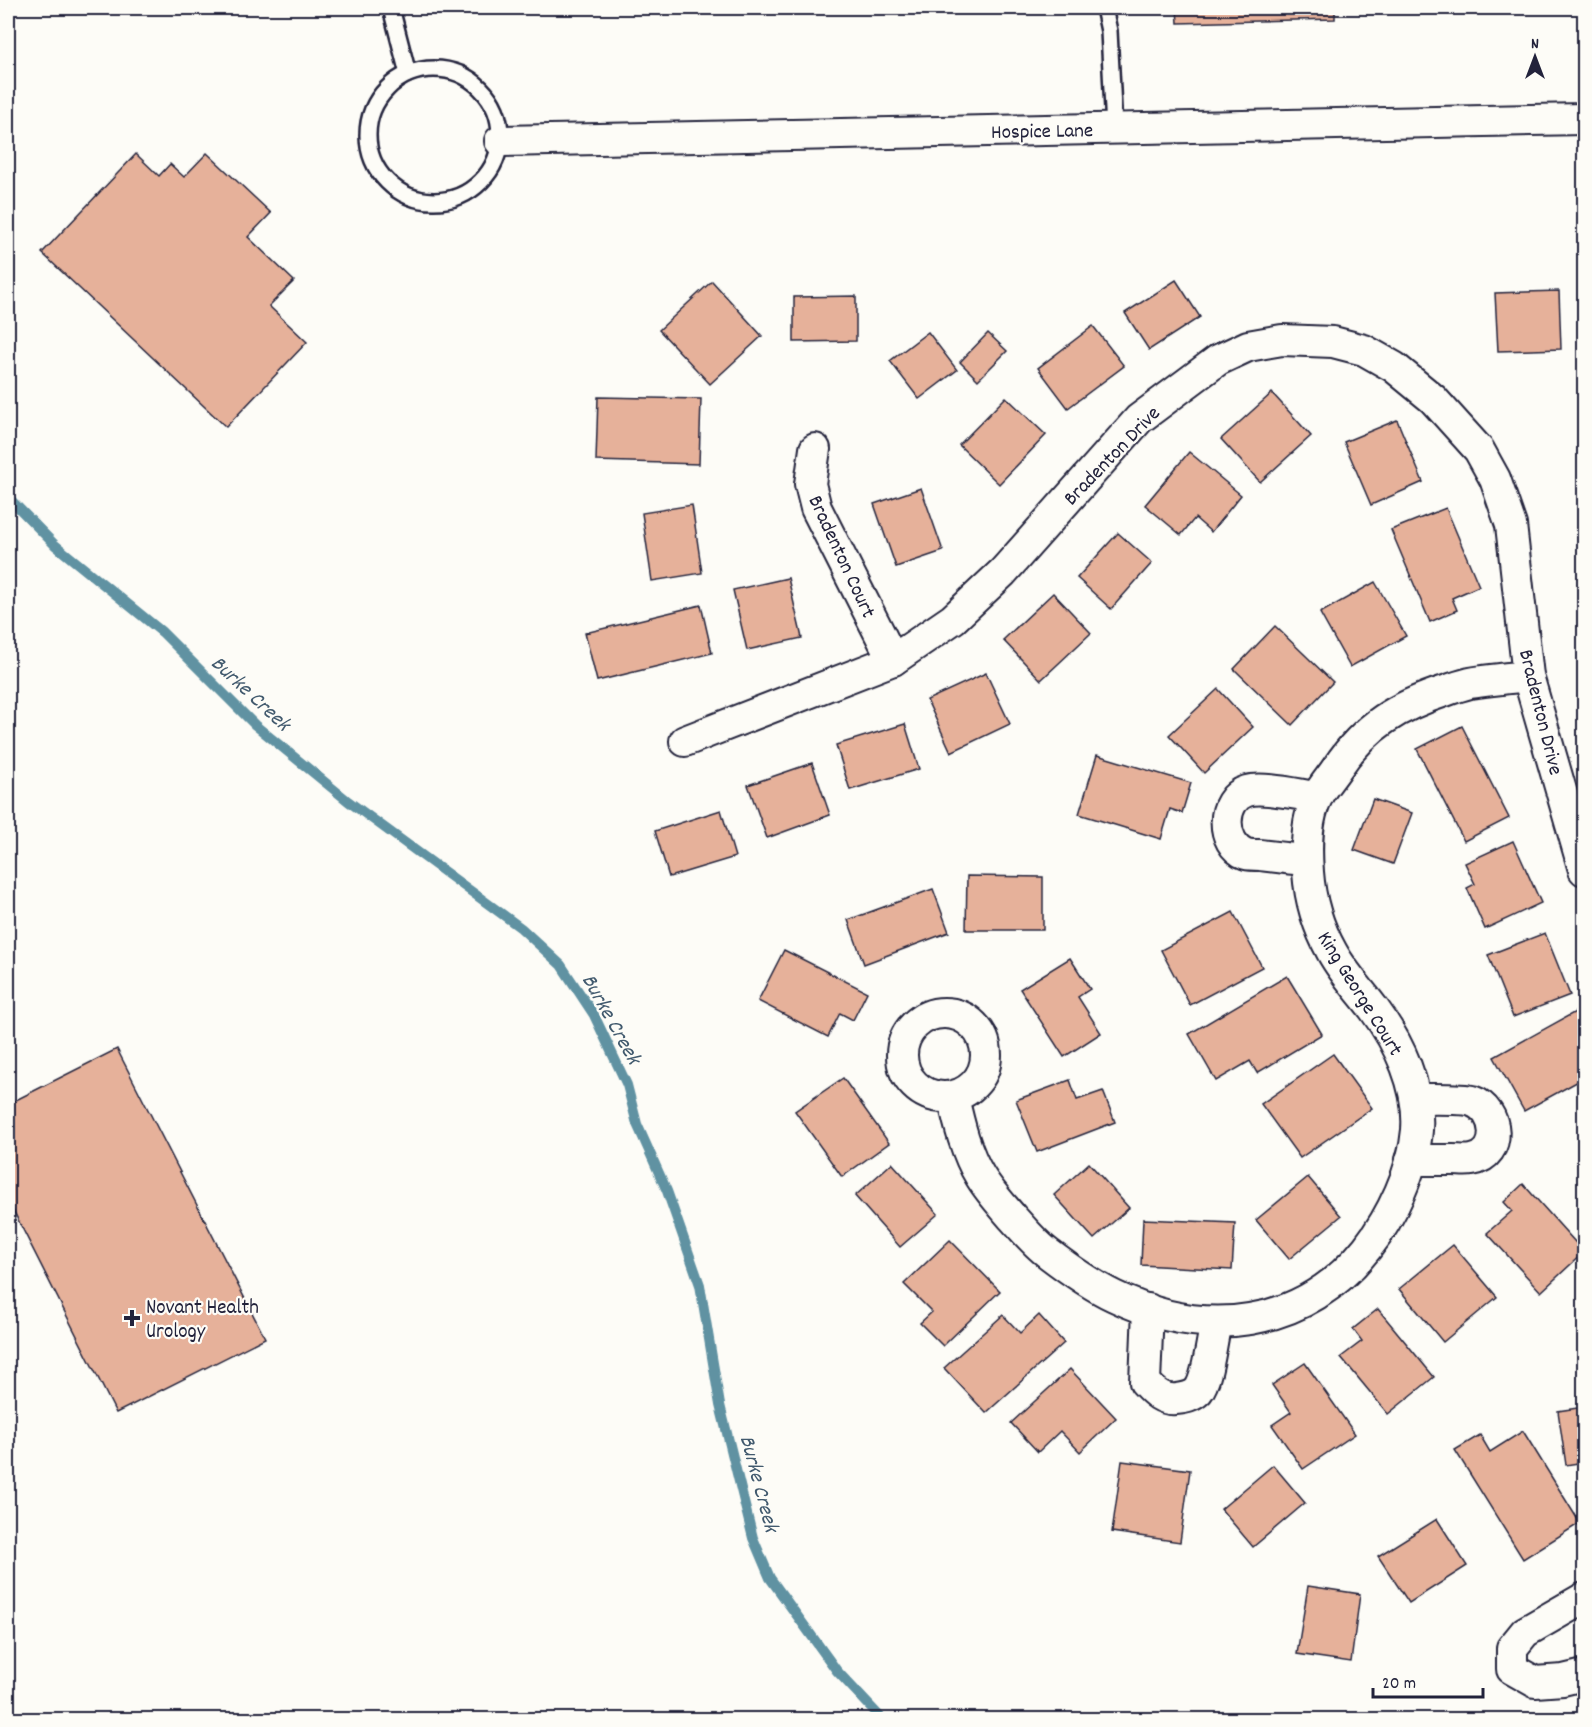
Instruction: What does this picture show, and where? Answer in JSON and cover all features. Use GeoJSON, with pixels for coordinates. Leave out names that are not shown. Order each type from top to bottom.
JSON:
{"type":"FeatureCollection","features":[{"type":"Feature","properties":{"kind":"street","name":"Hospice Lane"},"geometry":{"type":"LineString","coordinates":[[500,141],[1584,119]]}},
{"type":"Feature","properties":{"kind":"street","name":"Bradenton Drive"},"geometry":{"type":"LineString","coordinates":[[685,741],[893,660],[953,619],[1003,572],[1139,419],[1218,360],[1248,346],[1282,340],[1333,342],[1364,350],[1394,367],[1433,399],[1479,450],[1495,479],[1511,525],[1528,676],[1584,870]]}},
{"type":"Feature","properties":{"kind":"street","name":"Bradenton Court"},"geometry":{"type":"LineString","coordinates":[[815,449],[810,484],[816,508],[893,660]]}},
{"type":"Feature","properties":{"kind":"street","name":"King George Court"},"geometry":{"type":"LineString","coordinates":[[953,1096],[959,1124],[978,1173],[991,1193],[1040,1248],[1079,1277],[1116,1297],[1184,1319],[1216,1322],[1247,1320],[1281,1312],[1321,1292],[1360,1257],[1381,1231],[1411,1160],[1417,1131],[1416,1099],[1400,1052],[1375,1010],[1341,967],[1318,923],[1309,892],[1307,860],[1307,830],[1317,797],[1341,761],[1364,735],[1389,714],[1420,699],[1468,684],[1528,676]]}},
{"type":"Feature","properties":{"kind":"street"},"geometry":{"type":"LineString","coordinates":[[1307,860],[1246,854],[1235,846],[1227,831],[1227,813],[1234,799],[1246,791],[1259,789],[1317,797]]}},
{"type":"Feature","properties":{"kind":"street"},"geometry":{"type":"LineString","coordinates":[[1411,1160],[1473,1160],[1484,1156],[1491,1146],[1495,1132],[1491,1118],[1483,1107],[1472,1101],[1416,1099]]}},
{"type":"Feature","properties":{"kind":"street"},"geometry":{"type":"LineString","coordinates":[[1148,1309],[1145,1382],[1155,1394],[1170,1400],[1188,1398],[1198,1390],[1205,1376],[1216,1322]]}},
{"type":"Feature","properties":{"kind":"street"},"geometry":{"type":"LineString","coordinates":[[1584,1598],[1525,1632],[1512,1648],[1512,1669],[1535,1682],[1584,1676]]}},
{"type":"Feature","properties":{"kind":"lane"},"geometry":{"type":"LineString","coordinates":[[391,8],[408,74]]}},
{"type":"Feature","properties":{"kind":"lane"},"geometry":{"type":"LineString","coordinates":[[1104,8],[1109,31],[1114,129]]}},
{"type":"Feature","properties":{"kind":"lane"},"geometry":{"type":"LineString","coordinates":[[431,69],[452,71],[473,82],[490,99],[498,117],[500,141],[492,168],[476,187],[466,194],[444,201],[421,201],[394,188],[378,173],[369,150],[369,118],[377,100],[389,86],[408,74],[431,69]]}},
{"type":"Feature","properties":{"kind":"building"},"geometry":{"type":"Polygon","coordinates":[[[1177,8],[1335,8],[1335,19],[1178,23],[1177,8]]]}},
{"type":"Feature","properties":{"kind":"building"},"geometry":{"type":"Polygon","coordinates":[[[207,153],[271,213],[248,237],[294,281],[269,306],[307,342],[226,427],[42,253],[136,154],[159,176],[170,164],[184,177],[207,153]]]}},
{"type":"Feature","properties":{"kind":"building"},"geometry":{"type":"Polygon","coordinates":[[[1176,280],[1200,317],[1149,350],[1125,313],[1176,280]]]}},
{"type":"Feature","properties":{"kind":"building"},"geometry":{"type":"Polygon","coordinates":[[[712,281],[762,336],[710,384],[659,330],[712,281]]]}},
{"type":"Feature","properties":{"kind":"building"},"geometry":{"type":"Polygon","coordinates":[[[1559,291],[1561,349],[1498,351],[1495,293],[1559,291]]]}},
{"type":"Feature","properties":{"kind":"building"},"geometry":{"type":"Polygon","coordinates":[[[856,296],[856,341],[794,342],[794,297],[856,296]]]}},
{"type":"Feature","properties":{"kind":"building"},"geometry":{"type":"Polygon","coordinates":[[[1093,326],[1124,366],[1068,408],[1038,368],[1093,326]]]}},
{"type":"Feature","properties":{"kind":"building"},"geometry":{"type":"Polygon","coordinates":[[[928,332],[957,370],[919,399],[890,361],[928,332]]]}},
{"type":"Feature","properties":{"kind":"building"},"geometry":{"type":"Polygon","coordinates":[[[988,333],[1007,351],[978,380],[960,362],[988,333]]]}},
{"type":"Feature","properties":{"kind":"building"},"geometry":{"type":"Polygon","coordinates":[[[1272,393],[1311,436],[1260,482],[1221,439],[1272,393]]]}},
{"type":"Feature","properties":{"kind":"building"},"geometry":{"type":"Polygon","coordinates":[[[598,397],[701,399],[699,464],[596,461],[598,397]]]}},
{"type":"Feature","properties":{"kind":"building"},"geometry":{"type":"Polygon","coordinates":[[[1006,397],[1046,435],[999,484],[959,445],[1006,397]]]}},
{"type":"Feature","properties":{"kind":"building"},"geometry":{"type":"Polygon","coordinates":[[[1397,420],[1423,482],[1371,505],[1344,442],[1397,420]]]}},
{"type":"Feature","properties":{"kind":"building"},"geometry":{"type":"Polygon","coordinates":[[[1189,452],[1241,495],[1211,532],[1195,518],[1181,535],[1145,505],[1189,452]]]}},
{"type":"Feature","properties":{"kind":"building"},"geometry":{"type":"Polygon","coordinates":[[[921,488],[943,551],[896,567],[874,504],[921,488]]]}},
{"type":"Feature","properties":{"kind":"building"},"geometry":{"type":"Polygon","coordinates":[[[692,505],[702,573],[652,581],[642,513],[692,505]]]}},
{"type":"Feature","properties":{"kind":"building"},"geometry":{"type":"Polygon","coordinates":[[[1446,508],[1479,586],[1452,598],[1457,610],[1430,622],[1391,530],[1446,508]]]}},
{"type":"Feature","properties":{"kind":"building"},"geometry":{"type":"Polygon","coordinates":[[[1118,533],[1152,563],[1111,609],[1077,578],[1118,533]]]}},
{"type":"Feature","properties":{"kind":"building"},"geometry":{"type":"Polygon","coordinates":[[[788,578],[802,638],[747,650],[733,590],[788,578]]]}},
{"type":"Feature","properties":{"kind":"building"},"geometry":{"type":"Polygon","coordinates":[[[1375,582],[1406,636],[1350,667],[1320,613],[1375,582]]]}},
{"type":"Feature","properties":{"kind":"building"},"geometry":{"type":"Polygon","coordinates":[[[1053,593],[1091,633],[1041,680],[1003,640],[1053,593]]]}},
{"type":"Feature","properties":{"kind":"building"},"geometry":{"type":"Polygon","coordinates":[[[701,605],[712,653],[597,681],[585,633],[701,605]]]}},
{"type":"Feature","properties":{"kind":"building"},"geometry":{"type":"Polygon","coordinates":[[[1275,626],[1333,682],[1292,725],[1234,669],[1275,626]]]}},
{"type":"Feature","properties":{"kind":"building"},"geometry":{"type":"Polygon","coordinates":[[[986,673],[1010,724],[951,752],[927,700],[986,673]]]}},
{"type":"Feature","properties":{"kind":"building"},"geometry":{"type":"Polygon","coordinates":[[[1218,689],[1253,727],[1204,773],[1169,735],[1218,689]]]}},
{"type":"Feature","properties":{"kind":"building"},"geometry":{"type":"Polygon","coordinates":[[[905,724],[919,769],[850,790],[836,745],[905,724]]]}},
{"type":"Feature","properties":{"kind":"building"},"geometry":{"type":"Polygon","coordinates":[[[1462,726],[1509,818],[1464,841],[1417,749],[1462,726]]]}},
{"type":"Feature","properties":{"kind":"building"},"geometry":{"type":"Polygon","coordinates":[[[1097,755],[1191,783],[1182,813],[1170,809],[1161,839],[1079,814],[1097,755]]]}},
{"type":"Feature","properties":{"kind":"building"},"geometry":{"type":"Polygon","coordinates":[[[812,763],[830,815],[767,838],[748,785],[812,763]]]}},
{"type":"Feature","properties":{"kind":"building"},"geometry":{"type":"Polygon","coordinates":[[[1373,799],[1412,813],[1393,864],[1354,850],[1373,799]]]}},
{"type":"Feature","properties":{"kind":"building"},"geometry":{"type":"Polygon","coordinates":[[[721,810],[735,857],[669,877],[655,831],[721,810]]]}},
{"type":"Feature","properties":{"kind":"building"},"geometry":{"type":"Polygon","coordinates":[[[1513,841],[1541,903],[1485,929],[1467,888],[1475,884],[1465,863],[1513,841]]]}},
{"type":"Feature","properties":{"kind":"building"},"geometry":{"type":"Polygon","coordinates":[[[967,876],[1043,877],[1043,930],[966,930],[967,876]]]}},
{"type":"Feature","properties":{"kind":"building"},"geometry":{"type":"Polygon","coordinates":[[[933,889],[949,932],[864,964],[848,920],[933,889]]]}},
{"type":"Feature","properties":{"kind":"building"},"geometry":{"type":"Polygon","coordinates":[[[1233,912],[1262,967],[1190,1005],[1161,950],[1233,912]]]}},
{"type":"Feature","properties":{"kind":"building"},"geometry":{"type":"Polygon","coordinates":[[[1545,933],[1570,995],[1513,1017],[1488,955],[1545,933]]]}},
{"type":"Feature","properties":{"kind":"building"},"geometry":{"type":"Polygon","coordinates":[[[784,950],[867,992],[853,1020],[840,1013],[828,1037],[758,1001],[784,950]]]}},
{"type":"Feature","properties":{"kind":"building"},"geometry":{"type":"Polygon","coordinates":[[[1070,958],[1090,989],[1078,997],[1101,1033],[1064,1057],[1020,989],[1070,958]]]}},
{"type":"Feature","properties":{"kind":"building"},"geometry":{"type":"Polygon","coordinates":[[[1287,976],[1322,1034],[1257,1073],[1250,1061],[1216,1081],[1189,1034],[1287,976]]]}},
{"type":"Feature","properties":{"kind":"building"},"geometry":{"type":"Polygon","coordinates":[[[1577,1011],[1584,1025],[1584,1078],[1524,1111],[1494,1057],[1577,1011]]]}},
{"type":"Feature","properties":{"kind":"building"},"geometry":{"type":"Polygon","coordinates":[[[117,1049],[265,1338],[116,1413],[8,1200],[8,1104],[117,1049]]]}},
{"type":"Feature","properties":{"kind":"building"},"geometry":{"type":"Polygon","coordinates":[[[1333,1054],[1372,1108],[1300,1158],[1261,1104],[1333,1054]]]}},
{"type":"Feature","properties":{"kind":"building"},"geometry":{"type":"Polygon","coordinates":[[[843,1078],[889,1143],[842,1177],[795,1111],[843,1078]]]}},
{"type":"Feature","properties":{"kind":"building"},"geometry":{"type":"Polygon","coordinates":[[[1070,1080],[1077,1100],[1103,1091],[1115,1122],[1037,1152],[1016,1100],[1070,1080]]]}},
{"type":"Feature","properties":{"kind":"building"},"geometry":{"type":"Polygon","coordinates":[[[892,1163],[938,1214],[900,1247],[855,1196],[892,1163]]]}},
{"type":"Feature","properties":{"kind":"building"},"geometry":{"type":"Polygon","coordinates":[[[1089,1163],[1129,1208],[1094,1239],[1054,1195],[1089,1163]]]}},
{"type":"Feature","properties":{"kind":"building"},"geometry":{"type":"Polygon","coordinates":[[[1308,1177],[1341,1216],[1289,1259],[1256,1220],[1308,1177]]]}},
{"type":"Feature","properties":{"kind":"building"},"geometry":{"type":"Polygon","coordinates":[[[1523,1184],[1584,1252],[1541,1292],[1487,1233],[1512,1211],[1504,1202],[1523,1184]]]}},
{"type":"Feature","properties":{"kind":"building"},"geometry":{"type":"Polygon","coordinates":[[[1143,1219],[1235,1223],[1232,1270],[1141,1265],[1143,1219]]]}},
{"type":"Feature","properties":{"kind":"building"},"geometry":{"type":"Polygon","coordinates":[[[950,1240],[1000,1291],[943,1346],[920,1323],[932,1312],[904,1284],[950,1240]]]}},
{"type":"Feature","properties":{"kind":"building"},"geometry":{"type":"Polygon","coordinates":[[[1453,1245],[1497,1297],[1443,1342],[1399,1289],[1453,1245]]]}},
{"type":"Feature","properties":{"kind":"building"},"geometry":{"type":"Polygon","coordinates":[[[1378,1309],[1434,1377],[1388,1414],[1341,1357],[1362,1341],[1353,1329],[1378,1309]]]}},
{"type":"Feature","properties":{"kind":"building"},"geometry":{"type":"Polygon","coordinates":[[[1003,1315],[1020,1333],[1039,1315],[1064,1343],[986,1413],[944,1368],[1003,1315]]]}},
{"type":"Feature","properties":{"kind":"building"},"geometry":{"type":"Polygon","coordinates":[[[1305,1363],[1355,1434],[1303,1469],[1272,1425],[1291,1412],[1272,1385],[1305,1363]]]}},
{"type":"Feature","properties":{"kind":"building"},"geometry":{"type":"Polygon","coordinates":[[[1070,1369],[1116,1418],[1080,1452],[1060,1431],[1038,1452],[1011,1423],[1070,1369]]]}},
{"type":"Feature","properties":{"kind":"building"},"geometry":{"type":"Polygon","coordinates":[[[1584,1407],[1584,1462],[1566,1465],[1558,1411],[1584,1407]]]}},
{"type":"Feature","properties":{"kind":"building"},"geometry":{"type":"Polygon","coordinates":[[[1523,1431],[1580,1523],[1523,1559],[1455,1450],[1480,1435],[1490,1452],[1523,1431]]]}},
{"type":"Feature","properties":{"kind":"building"},"geometry":{"type":"Polygon","coordinates":[[[1122,1461],[1190,1470],[1180,1542],[1112,1532],[1122,1461]]]}},
{"type":"Feature","properties":{"kind":"building"},"geometry":{"type":"Polygon","coordinates":[[[1273,1465],[1305,1503],[1253,1547],[1221,1509],[1273,1465]]]}},
{"type":"Feature","properties":{"kind":"building"},"geometry":{"type":"Polygon","coordinates":[[[1437,1519],[1467,1566],[1409,1603],[1378,1556],[1437,1519]]]}},
{"type":"Feature","properties":{"kind":"building"},"geometry":{"type":"Polygon","coordinates":[[[1308,1586],[1360,1594],[1351,1662],[1297,1654],[1308,1586]]]}},
{"type":"Feature","properties":{"kind":"waterway","name":"Burke Creek"},"geometry":{"type":"LineString","coordinates":[[8,497],[55,545],[162,632],[255,725],[348,801],[521,928],[561,965],[594,1015],[627,1085],[637,1124],[667,1191],[700,1285],[720,1405],[753,1538],[770,1578],[837,1671],[883,1720]]}},
{"type":"Feature","properties":{"kind":"place","name":"Novant Health Urology"},"geometry":{"type":"Point","coordinates":[132,1318]}}]}
